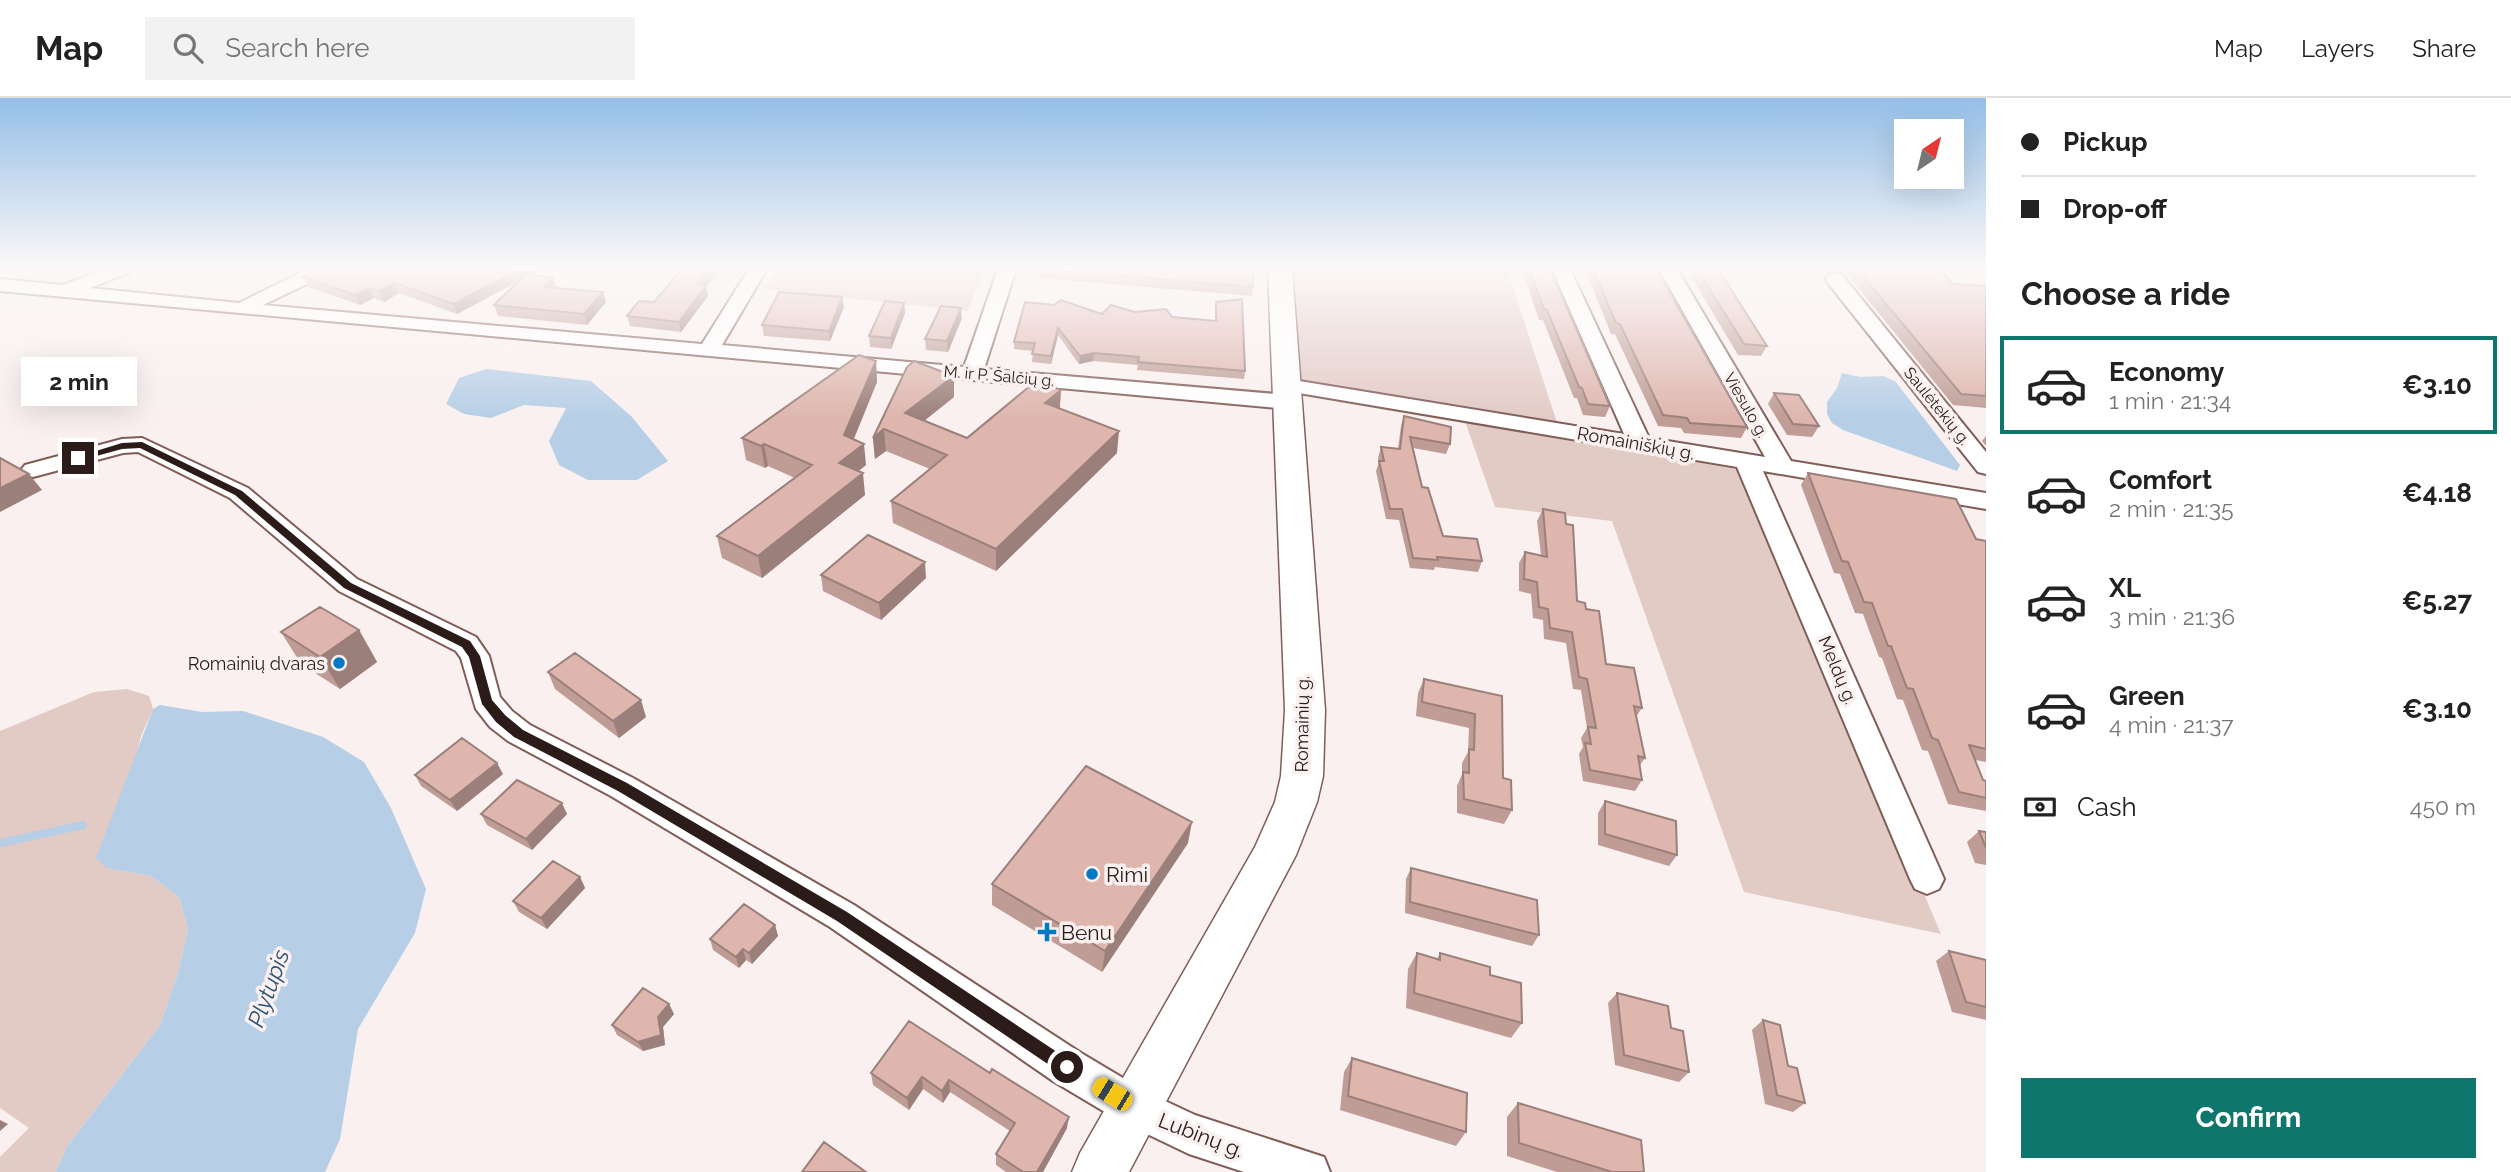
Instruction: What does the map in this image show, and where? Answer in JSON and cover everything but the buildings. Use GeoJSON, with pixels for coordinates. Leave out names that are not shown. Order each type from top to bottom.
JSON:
{"type":"FeatureCollection","features":[{"type":"Feature","properties":{"kind":"main road","name":"Romainių g."},"geometry":{"type":"LineString","coordinates":[[1099,1172],[1274,855],[1296,802],[1302,776],[1305,710],[1283,319]]}},
{"type":"Feature","properties":{"kind":"street","name":"M. ir P. Šalčių g."},"geometry":{"type":"LineString","coordinates":[[355,319],[972,373],[1287,394]]}},
{"type":"Feature","properties":{"kind":"street"},"geometry":{"type":"LineString","coordinates":[[708,351],[727,319]]}},
{"type":"Feature","properties":{"kind":"street"},"geometry":{"type":"LineString","coordinates":[[972,373],[990,319]]}},
{"type":"Feature","properties":{"kind":"street"},"geometry":{"type":"LineString","coordinates":[[1584,319],[1640,444]]}},
{"type":"Feature","properties":{"kind":"street","name":"Viesulo g."},"geometry":{"type":"LineString","coordinates":[[1697,319],[1783,468]]}},
{"type":"Feature","properties":{"kind":"street","name":"Saulėtekių g."},"geometry":{"type":"LineString","coordinates":[[1867,319],[1986,467]]}},
{"type":"Feature","properties":{"kind":"street","name":"Romainiškių g."},"geometry":{"type":"LineString","coordinates":[[1287,394],[1640,444],[1986,501]]}},
{"type":"Feature","properties":{"kind":"street","name":"Lubinų g."},"geometry":{"type":"LineString","coordinates":[[33,470],[122,446],[142,445],[239,493],[348,585],[466,644],[475,656],[486,701],[500,719],[519,733],[622,787],[842,916],[1067,1067],[1134,1107],[1189,1134],[1309,1172]]}},
{"type":"Feature","properties":{"kind":"street","name":"Meldų g."},"geometry":{"type":"LineString","coordinates":[[1747,462],[1927,879]]}},
{"type":"Feature","properties":{"kind":"shaded area"},"geometry":{"type":"Polygon","coordinates":[[[1273,319],[1523,319],[1562,438],[1745,471],[1941,934],[1744,892],[1612,521],[1495,507],[1460,407],[1278,378],[1273,319]]]}},
{"type":"Feature","properties":{"kind":"shaded area"},"geometry":{"type":"Polygon","coordinates":[[[127,689],[149,696],[153,709],[141,736],[107,868],[151,876],[179,897],[188,929],[178,973],[160,1025],[66,1148],[56,1172],[0,1172],[0,1157],[29,1128],[0,1108],[0,731],[94,692],[127,689]]]}},
{"type":"Feature","properties":{"kind":"water"},"geometry":{"type":"Polygon","coordinates":[[[486,369],[591,381],[631,416],[668,461],[637,480],[588,480],[559,465],[549,441],[566,408],[524,405],[491,418],[464,414],[446,404],[459,378],[486,369]]]}},
{"type":"Feature","properties":{"kind":"water"},"geometry":{"type":"Polygon","coordinates":[[[1842,373],[1860,377],[1883,376],[1895,381],[1960,465],[1957,471],[1843,430],[1832,423],[1827,414],[1827,402],[1837,388],[1842,373]]]}},
{"type":"Feature","properties":{"kind":"water"},"geometry":{"type":"Polygon","coordinates":[[[160,705],[202,712],[243,711],[323,737],[364,762],[391,808],[426,889],[415,933],[358,1029],[340,1139],[325,1172],[56,1172],[66,1148],[160,1025],[178,973],[188,929],[179,897],[151,876],[107,868],[96,858],[153,709],[160,705]]]}},
{"type":"Feature","properties":{"kind":"waterway","name":"Plytupis"},"geometry":{"type":"LineString","coordinates":[[0,843],[83,825]]}},
{"type":"Feature","properties":{"kind":"place","name":"Romainių dvaras"},"geometry":{"type":"Point","coordinates":[339,663]}},
{"type":"Feature","properties":{"kind":"place","name":"Rimi"},"geometry":{"type":"Point","coordinates":[1092,874]}},
{"type":"Feature","properties":{"kind":"place","name":"Benu"},"geometry":{"type":"Point","coordinates":[1047,932]}},
{"type":"Feature","properties":{"kind":"route"},"geometry":{"type":"LineString","coordinates":[[78,458],[122,446],[142,445],[239,493],[348,585],[466,644],[475,656],[486,701],[500,719],[519,733],[622,787],[842,916],[1067,1067]]}}]}
